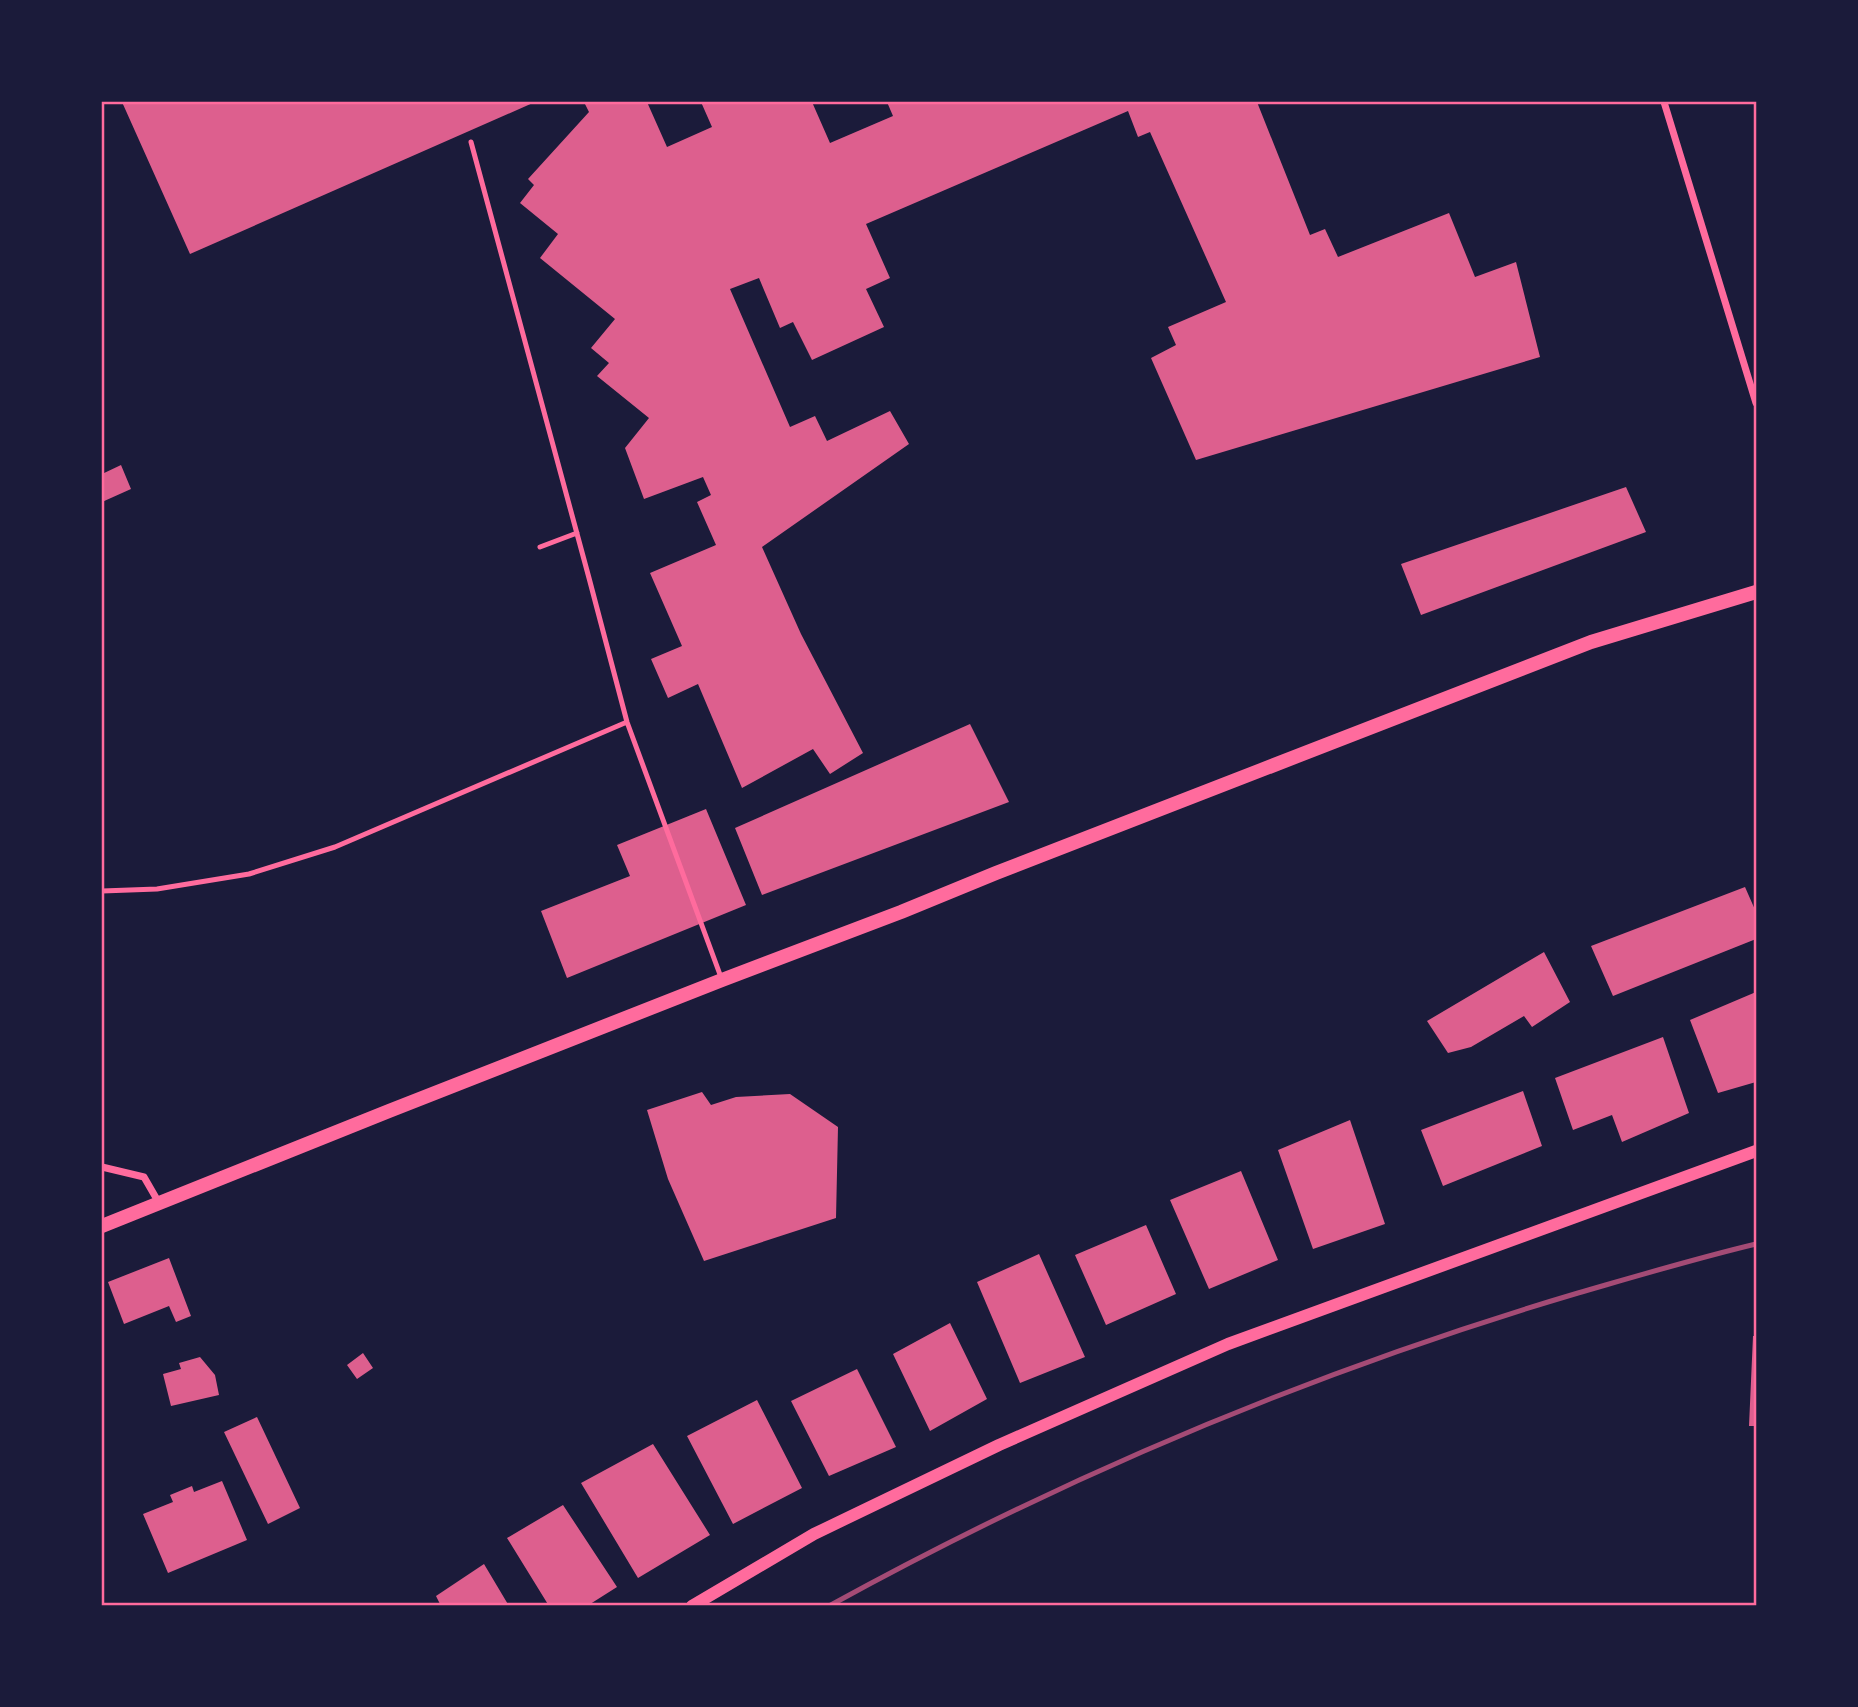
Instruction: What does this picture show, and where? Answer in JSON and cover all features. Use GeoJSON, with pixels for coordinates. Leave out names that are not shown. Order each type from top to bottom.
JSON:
{"type":"FeatureCollection","features":[{"type":"Feature","properties":{"kind":"main road"},"geometry":{"type":"LineString","coordinates":[[102,1226],[722,980],[1591,642],[1756,592]]}},
{"type":"Feature","properties":{"kind":"street"},"geometry":{"type":"LineString","coordinates":[[1664,102],[1756,403]]}},
{"type":"Feature","properties":{"kind":"street"},"geometry":{"type":"LineString","coordinates":[[692,1605],[814,1534],[999,1445],[1228,1344],[1756,1151]]}},
{"type":"Feature","properties":{"kind":"street"},"geometry":{"type":"LineString","coordinates":[[102,1167],[144,1177],[159,1203]]}},
{"type":"Feature","properties":{"kind":"lane"},"geometry":{"type":"LineString","coordinates":[[471,142],[626,722],[722,980]]}},
{"type":"Feature","properties":{"kind":"lane"},"geometry":{"type":"LineString","coordinates":[[540,547],[577,533]]}},
{"type":"Feature","properties":{"kind":"lane"},"geometry":{"type":"LineString","coordinates":[[102,891],[157,890],[249,874],[335,847],[626,722]]}},
{"type":"Feature","properties":{"kind":"building"},"geometry":{"type":"Polygon","coordinates":[[[122,102],[535,102],[190,254],[122,102]]]}},
{"type":"Feature","properties":{"kind":"building"},"geometry":{"type":"Polygon","coordinates":[[[584,102],[647,102],[667,147],[712,127],[701,102],[812,102],[830,143],[893,116],[887,102],[1257,102],[1310,235],[1325,229],[1338,257],[1449,213],[1475,277],[1516,262],[1540,357],[1196,460],[1151,358],[1176,345],[1168,327],[1226,302],[1150,132],[1138,137],[1128,111],[866,224],[890,278],[866,289],[884,327],[812,360],[793,322],[780,328],[759,278],[730,289],[790,427],[815,416],[827,441],[890,411],[909,444],[762,547],[801,634],[863,753],[830,774],[813,749],[742,788],[698,684],[668,698],[651,659],[682,646],[650,573],[716,545],[697,502],[711,495],[703,477],[644,499],[625,448],[649,418],[597,376],[609,363],[591,348],[615,319],[540,258],[558,234],[520,203],[534,185],[528,179],[589,112],[584,102]]]}},
{"type":"Feature","properties":{"kind":"building"},"geometry":{"type":"Polygon","coordinates":[[[121,465],[131,489],[102,502],[102,474],[121,465]]]}},
{"type":"Feature","properties":{"kind":"building"},"geometry":{"type":"Polygon","coordinates":[[[1626,487],[1646,532],[1421,615],[1401,564],[1626,487]]]}},
{"type":"Feature","properties":{"kind":"building"},"geometry":{"type":"Polygon","coordinates":[[[970,724],[1009,802],[762,895],[735,828],[970,724]]]}},
{"type":"Feature","properties":{"kind":"building"},"geometry":{"type":"Polygon","coordinates":[[[706,809],[746,905],[567,978],[541,911],[630,876],[617,845],[706,809]]]}},
{"type":"Feature","properties":{"kind":"building"},"geometry":{"type":"Polygon","coordinates":[[[1745,887],[1756,912],[1756,939],[1613,996],[1591,946],[1745,887]]]}},
{"type":"Feature","properties":{"kind":"building"},"geometry":{"type":"Polygon","coordinates":[[[1544,952],[1570,1002],[1532,1027],[1524,1016],[1471,1047],[1448,1053],[1427,1021],[1544,952]]]}},
{"type":"Feature","properties":{"kind":"building"},"geometry":{"type":"Polygon","coordinates":[[[1756,992],[1756,1082],[1718,1093],[1690,1020],[1756,992]]]}},
{"type":"Feature","properties":{"kind":"building"},"geometry":{"type":"Polygon","coordinates":[[[1663,1037],[1689,1113],[1622,1142],[1612,1115],[1573,1130],[1555,1078],[1663,1037]]]}},
{"type":"Feature","properties":{"kind":"building"},"geometry":{"type":"Polygon","coordinates":[[[1523,1091],[1542,1146],[1443,1186],[1421,1130],[1523,1091]]]}},
{"type":"Feature","properties":{"kind":"building"},"geometry":{"type":"Polygon","coordinates":[[[702,1092],[711,1105],[736,1097],[790,1094],[838,1127],[836,1218],[704,1261],[668,1179],[647,1110],[702,1092]]]}},
{"type":"Feature","properties":{"kind":"building"},"geometry":{"type":"Polygon","coordinates":[[[1350,1120],[1385,1224],[1313,1249],[1278,1150],[1350,1120]]]}},
{"type":"Feature","properties":{"kind":"building"},"geometry":{"type":"Polygon","coordinates":[[[1241,1171],[1278,1260],[1209,1289],[1170,1200],[1241,1171]]]}},
{"type":"Feature","properties":{"kind":"building"},"geometry":{"type":"Polygon","coordinates":[[[1146,1225],[1176,1294],[1106,1325],[1075,1255],[1146,1225]]]}},
{"type":"Feature","properties":{"kind":"building"},"geometry":{"type":"Polygon","coordinates":[[[1039,1254],[1085,1357],[1020,1383],[977,1282],[1039,1254]]]}},
{"type":"Feature","properties":{"kind":"building"},"geometry":{"type":"Polygon","coordinates":[[[169,1258],[191,1316],[176,1322],[169,1306],[124,1324],[108,1282],[169,1258]]]}},
{"type":"Feature","properties":{"kind":"building"},"geometry":{"type":"Polygon","coordinates":[[[950,1323],[987,1399],[930,1431],[893,1354],[950,1323]]]}},
{"type":"Feature","properties":{"kind":"building"},"geometry":{"type":"Polygon","coordinates":[[[1753,1336],[1756,1336],[1756,1426],[1749,1426],[1753,1336]]]}},
{"type":"Feature","properties":{"kind":"building"},"geometry":{"type":"Polygon","coordinates":[[[363,1353],[373,1368],[357,1379],[347,1365],[363,1353]]]}},
{"type":"Feature","properties":{"kind":"building"},"geometry":{"type":"Polygon","coordinates":[[[200,1357],[215,1375],[219,1395],[171,1406],[163,1374],[181,1369],[179,1363],[200,1357]]]}},
{"type":"Feature","properties":{"kind":"building"},"geometry":{"type":"Polygon","coordinates":[[[857,1369],[896,1447],[829,1476],[791,1401],[857,1369]]]}},
{"type":"Feature","properties":{"kind":"building"},"geometry":{"type":"Polygon","coordinates":[[[757,1400],[802,1488],[733,1524],[687,1436],[757,1400]]]}},
{"type":"Feature","properties":{"kind":"building"},"geometry":{"type":"Polygon","coordinates":[[[257,1417],[300,1508],[268,1524],[224,1432],[257,1417]]]}},
{"type":"Feature","properties":{"kind":"building"},"geometry":{"type":"Polygon","coordinates":[[[653,1444],[710,1535],[638,1578],[581,1483],[653,1444]]]}},
{"type":"Feature","properties":{"kind":"building"},"geometry":{"type":"Polygon","coordinates":[[[222,1481],[247,1540],[168,1573],[143,1514],[173,1502],[170,1495],[192,1486],[194,1492],[222,1481]]]}},
{"type":"Feature","properties":{"kind":"building"},"geometry":{"type":"Polygon","coordinates":[[[563,1505],[617,1587],[587,1606],[549,1606],[507,1538],[563,1505]]]}},
{"type":"Feature","properties":{"kind":"building"},"geometry":{"type":"Polygon","coordinates":[[[484,1564],[509,1606],[441,1606],[436,1596],[484,1564]]]}},
{"type":"Feature","properties":{"kind":"railway"},"geometry":{"type":"LineString","coordinates":[[829,1606],[919,1558],[1102,1470],[1290,1391],[1481,1323],[1756,1244]]}}]}
